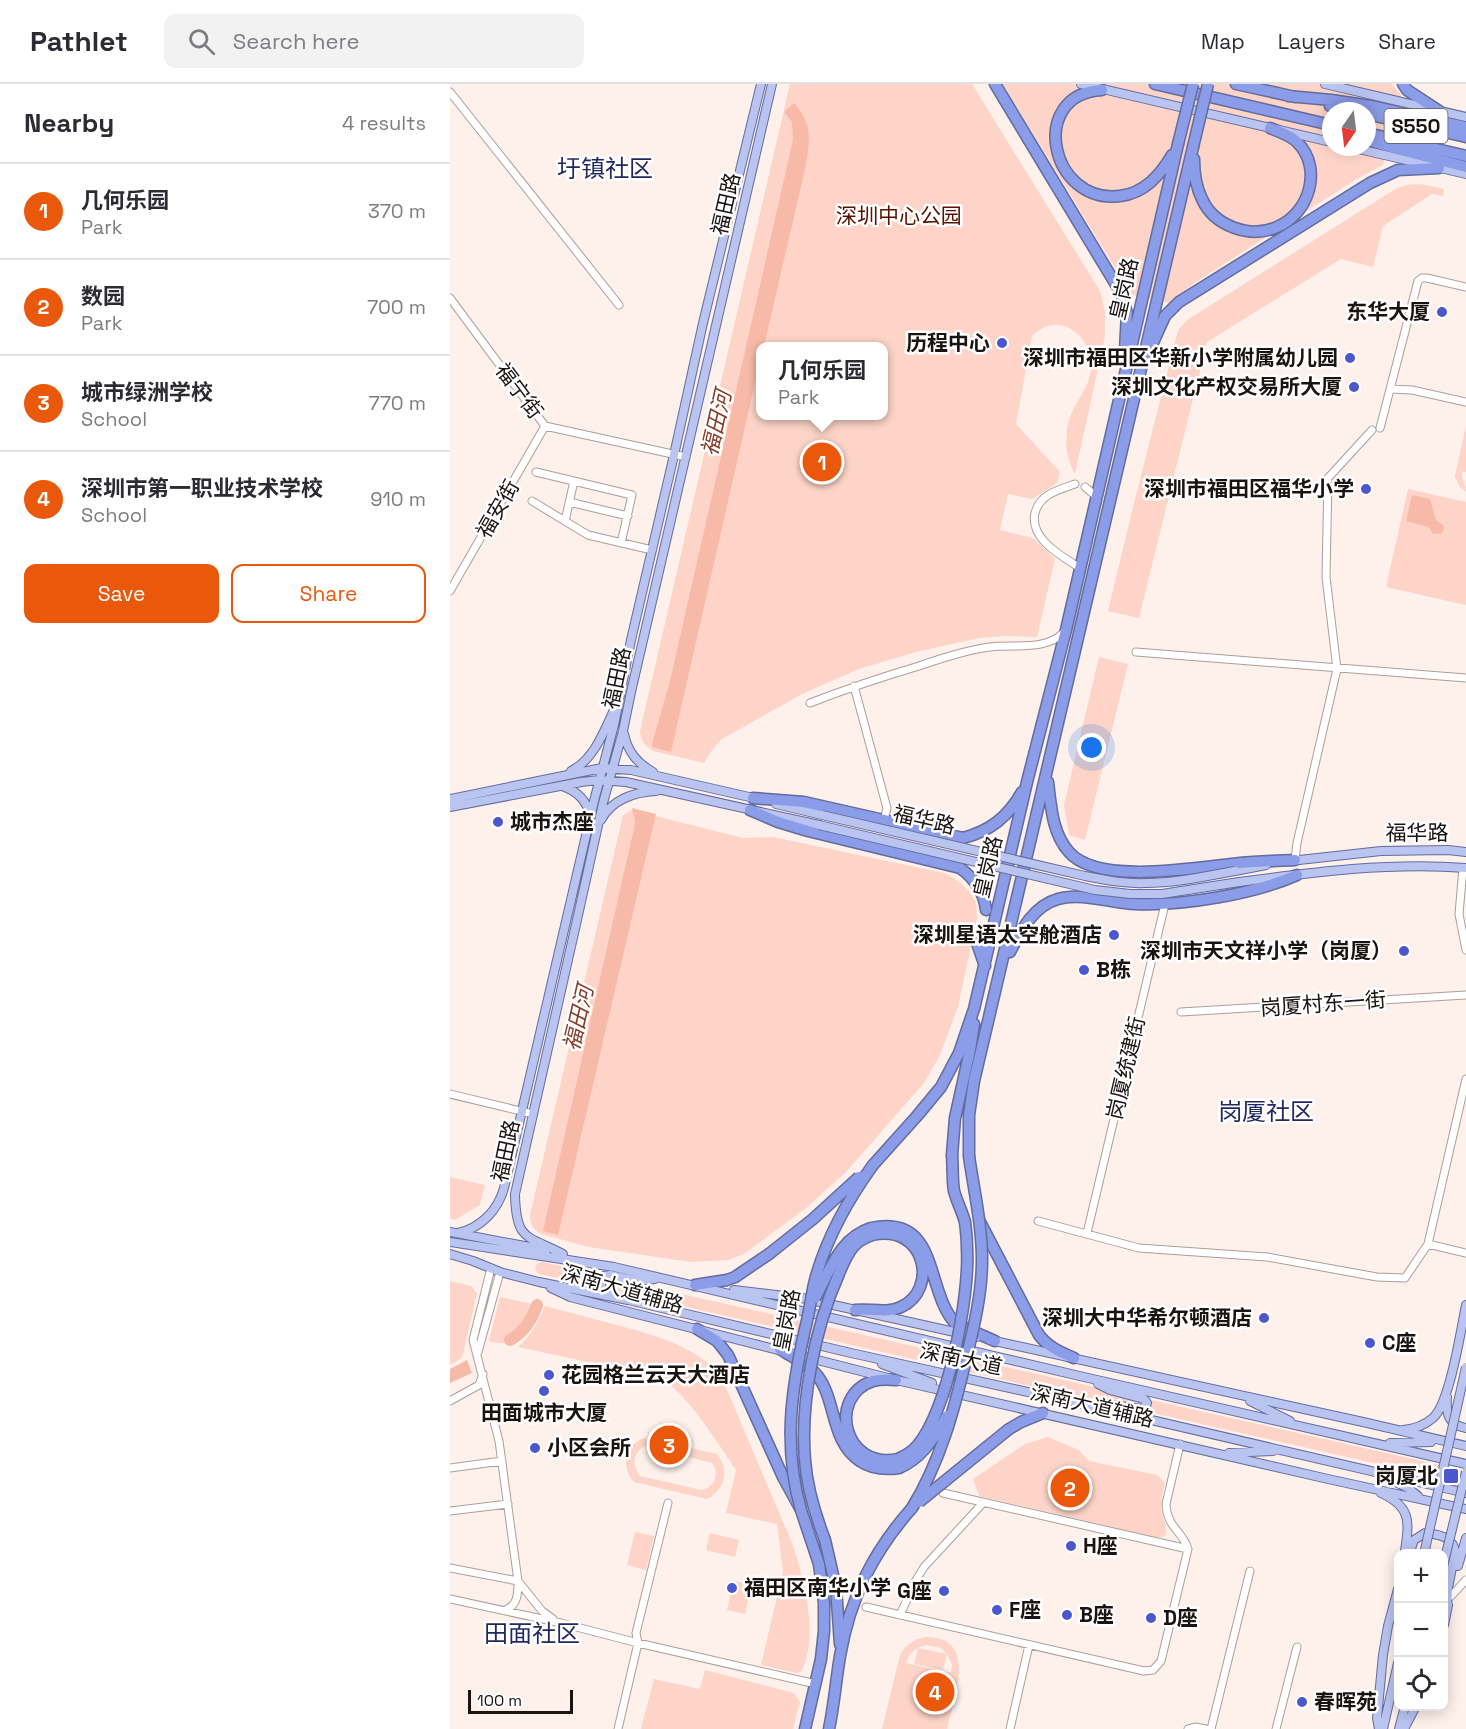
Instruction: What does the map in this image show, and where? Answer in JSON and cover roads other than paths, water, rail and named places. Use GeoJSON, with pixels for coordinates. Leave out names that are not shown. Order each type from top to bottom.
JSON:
{"type":"FeatureCollection","features":[{"type":"Feature","properties":{"kind":"highway"},"geometry":{"type":"LineString","coordinates":[[995,84],[1121,293],[1126,313],[1125,374]]}},
{"type":"Feature","properties":{"kind":"highway"},"geometry":{"type":"LineString","coordinates":[[1155,84],[1322,124]]}},
{"type":"Feature","properties":{"kind":"highway","name":"皇岗路"},"geometry":{"type":"LineString","coordinates":[[805,1729],[823,1645],[824,1618],[819,1564],[801,1510],[792,1471],[790,1428],[795,1379],[814,1284],[832,1233],[849,1200],[873,1165],[941,1087],[959,1053],[974,1009],[1066,630],[1192,84]]}},
{"type":"Feature","properties":{"kind":"highway","name":"皇岗路"},"geometry":{"type":"LineString","coordinates":[[829,1729],[841,1653],[858,1594],[877,1553],[912,1508],[925,1485],[938,1456],[958,1397],[979,1292],[982,1262],[980,1222],[969,1156],[968,1125],[971,1096],[1208,84]]}},
{"type":"Feature","properties":{"kind":"highway","name":"S550"},"geometry":{"type":"LineString","coordinates":[[1236,84],[1322,104]]}},
{"type":"Feature","properties":{"kind":"highway"},"geometry":{"type":"LineString","coordinates":[[1403,84],[1407,90],[1439,111]]}},
{"type":"Feature","properties":{"kind":"highway"},"geometry":{"type":"LineString","coordinates":[[1102,90],[1082,93],[1073,98],[1060,115],[1057,125],[1055,136],[1059,159],[1071,179],[1080,187],[1101,196],[1113,197],[1134,193],[1155,178],[1167,164],[1178,144]]}},
{"type":"Feature","properties":{"kind":"highway"},"geometry":{"type":"LineString","coordinates":[[1288,96],[1361,104],[1466,127]]}},
{"type":"Feature","properties":{"kind":"highway","name":"S550"},"geometry":{"type":"LineString","coordinates":[[1376,116],[1466,137]]}},
{"type":"Feature","properties":{"kind":"highway"},"geometry":{"type":"LineString","coordinates":[[1193,147],[1196,179],[1202,200],[1209,210],[1236,229],[1268,230],[1285,223],[1299,210],[1308,194],[1311,176],[1308,159],[1299,143],[1270,128]]}},
{"type":"Feature","properties":{"kind":"highway","name":"S550"},"geometry":{"type":"LineString","coordinates":[[1376,135],[1466,156]]}},
{"type":"Feature","properties":{"kind":"highway"},"geometry":{"type":"LineString","coordinates":[[1376,143],[1466,167]]}},
{"type":"Feature","properties":{"kind":"highway"},"geometry":{"type":"LineString","coordinates":[[1135,390],[1160,326],[1165,316],[1179,302],[1379,177],[1398,170],[1439,168]]}},
{"type":"Feature","properties":{"kind":"highway"},"geometry":{"type":"LineString","coordinates":[[1047,774],[1051,809],[1062,843],[1078,860],[1093,866]]}},
{"type":"Feature","properties":{"kind":"highway"},"geometry":{"type":"LineString","coordinates":[[753,798],[804,802],[963,838],[988,829],[998,822],[1019,798],[1028,782]]}},
{"type":"Feature","properties":{"kind":"highway"},"geometry":{"type":"LineString","coordinates":[[750,810],[808,831],[960,868],[967,873],[982,895],[986,910]]}},
{"type":"Feature","properties":{"kind":"highway"},"geometry":{"type":"LineString","coordinates":[[942,864],[951,861],[957,854],[957,844],[951,836]]}},
{"type":"Feature","properties":{"kind":"highway"},"geometry":{"type":"LineString","coordinates":[[1087,898],[1079,893],[1075,879],[1080,871],[1088,866],[1156,872],[1247,862],[1295,860]]}},
{"type":"Feature","properties":{"kind":"highway"},"geometry":{"type":"LineString","coordinates":[[1003,965],[1024,927],[1042,907],[1057,899],[1067,897],[1165,904],[1260,888],[1297,875]]}},
{"type":"Feature","properties":{"kind":"highway"},"geometry":{"type":"LineString","coordinates":[[977,943],[985,966]]}},
{"type":"Feature","properties":{"kind":"highway"},"geometry":{"type":"LineString","coordinates":[[780,1349],[818,1376],[825,1389],[839,1433],[851,1454],[865,1464],[891,1469],[917,1446],[930,1425],[946,1379],[966,1289],[967,1249],[964,1220],[955,1193],[952,1155],[955,1118],[970,1050],[974,1009]]}},
{"type":"Feature","properties":{"kind":"highway"},"geometry":{"type":"LineString","coordinates":[[695,1285],[735,1277],[769,1254],[813,1219],[873,1165]]}},
{"type":"Feature","properties":{"kind":"highway"},"geometry":{"type":"LineString","coordinates":[[980,1222],[1043,1341],[1074,1358]]}},
{"type":"Feature","properties":{"kind":"highway"},"geometry":{"type":"LineString","coordinates":[[841,1653],[836,1588],[825,1540],[812,1502],[805,1463],[804,1428],[808,1390],[819,1333],[833,1287],[849,1252],[871,1232],[886,1226],[900,1228],[912,1235],[926,1251],[942,1302],[952,1320],[994,1341]]}},
{"type":"Feature","properties":{"kind":"highway"},"geometry":{"type":"LineString","coordinates":[[810,1306],[843,1246],[855,1234],[871,1232],[895,1234],[910,1242],[921,1261],[922,1277],[912,1299],[900,1308],[855,1310]]}},
{"type":"Feature","properties":{"kind":"highway"},"geometry":{"type":"LineString","coordinates":[[697,1329],[721,1344],[732,1361],[783,1477],[801,1510]]}},
{"type":"Feature","properties":{"kind":"highway"},"geometry":{"type":"LineString","coordinates":[[896,1380],[873,1381],[856,1392],[849,1404],[847,1425],[854,1443],[863,1453],[884,1461],[912,1462],[927,1447],[958,1397]]}},
{"type":"Feature","properties":{"kind":"highway"},"geometry":{"type":"LineString","coordinates":[[912,1508],[1009,1429],[1043,1413]]}},
{"type":"Feature","properties":{"kind":"main road","name":"福田路"},"geometry":{"type":"LineString","coordinates":[[563,1254],[527,1237],[520,1229],[516,1216],[515,1194],[578,921],[597,829],[604,780],[603,768],[617,704],[703,323],[761,84]]}},
{"type":"Feature","properties":{"kind":"main road","name":"福田路"},"geometry":{"type":"LineString","coordinates":[[454,1232],[472,1229],[493,1211],[504,1188],[590,819],[604,780],[613,768],[623,731],[772,84]]}},
{"type":"Feature","properties":{"kind":"main road"},"geometry":{"type":"LineString","coordinates":[[1081,84],[1322,140]]}},
{"type":"Feature","properties":{"kind":"main road"},"geometry":{"type":"LineString","coordinates":[[1324,84],[1466,117]]}},
{"type":"Feature","properties":{"kind":"main road"},"geometry":{"type":"LineString","coordinates":[[1376,153],[1466,174]]}},
{"type":"Feature","properties":{"kind":"main road"},"geometry":{"type":"LineString","coordinates":[[563,775],[577,767],[592,752],[617,704]]}},
{"type":"Feature","properties":{"kind":"main road"},"geometry":{"type":"LineString","coordinates":[[623,731],[627,746],[638,762],[659,776]]}},
{"type":"Feature","properties":{"kind":"main road","name":"福华路"},"geometry":{"type":"LineString","coordinates":[[450,799],[603,768],[631,770],[1074,873],[1119,882],[1145,884],[1171,882],[1295,860],[1381,851],[1466,852]]}},
{"type":"Feature","properties":{"kind":"main road","name":"福华路"},"geometry":{"type":"LineString","coordinates":[[450,807],[558,786],[604,780],[626,782],[1115,893],[1162,894],[1297,875],[1391,867],[1465,868]]}},
{"type":"Feature","properties":{"kind":"main road"},"geometry":{"type":"LineString","coordinates":[[558,786],[572,790],[581,796],[588,808],[590,819]]}},
{"type":"Feature","properties":{"kind":"main road"},"geometry":{"type":"LineString","coordinates":[[597,829],[608,810],[626,797],[649,791],[664,791]]}},
{"type":"Feature","properties":{"kind":"main road"},"geometry":{"type":"LineString","coordinates":[[454,1232],[563,1254],[583,1262]]}},
{"type":"Feature","properties":{"kind":"main road","name":"深南大道"},"geometry":{"type":"LineString","coordinates":[[450,1242],[614,1267],[1466,1464]]}},
{"type":"Feature","properties":{"kind":"main road","name":"深南大道"},"geometry":{"type":"LineString","coordinates":[[450,1254],[539,1282],[628,1300],[851,1353],[1466,1492]]}},
{"type":"Feature","properties":{"kind":"main road"},"geometry":{"type":"LineString","coordinates":[[628,1300],[607,1292],[600,1284],[601,1279],[610,1275],[639,1281],[662,1278]]}},
{"type":"Feature","properties":{"kind":"main road","name":"深南大道辅路"},"geometry":{"type":"LineString","coordinates":[[539,1282],[570,1297],[780,1349],[958,1397],[1043,1413],[1466,1509]]}},
{"type":"Feature","properties":{"kind":"main road","name":"深南大道辅路"},"geometry":{"type":"LineString","coordinates":[[695,1285],[802,1298],[1466,1446]]}},
{"type":"Feature","properties":{"kind":"main road"},"geometry":{"type":"LineString","coordinates":[[1400,1431],[1423,1425],[1434,1417],[1442,1405],[1466,1305]]}},
{"type":"Feature","properties":{"kind":"main road"},"geometry":{"type":"LineString","coordinates":[[851,1353],[958,1397]]}},
{"type":"Feature","properties":{"kind":"main road"},"geometry":{"type":"LineString","coordinates":[[1425,1549],[1466,1367]]}},
{"type":"Feature","properties":{"kind":"main road"},"geometry":{"type":"LineString","coordinates":[[1078,1403],[1142,1409],[1147,1403],[1144,1399],[1110,1390],[1084,1377]]}},
{"type":"Feature","properties":{"kind":"main road"},"geometry":{"type":"LineString","coordinates":[[1447,1391],[1447,1412],[1451,1420],[1456,1426],[1466,1428]]}},
{"type":"Feature","properties":{"kind":"main road"},"geometry":{"type":"LineString","coordinates":[[1230,1393],[1268,1409],[1298,1426]]}},
{"type":"Feature","properties":{"kind":"main road"},"geometry":{"type":"LineString","coordinates":[[1370,1442],[1444,1441]]}},
{"type":"Feature","properties":{"kind":"main road"},"geometry":{"type":"LineString","coordinates":[[1220,1454],[1284,1451]]}},
{"type":"Feature","properties":{"kind":"main road"},"geometry":{"type":"LineString","coordinates":[[1374,1471],[1408,1488],[1422,1499]]}},
{"type":"Feature","properties":{"kind":"main road"},"geometry":{"type":"LineString","coordinates":[[1446,1549],[1466,1472]]}},
{"type":"Feature","properties":{"kind":"main road"},"geometry":{"type":"LineString","coordinates":[[1361,1486],[1387,1496],[1405,1512],[1409,1527],[1405,1549]]}},
{"type":"Feature","properties":{"kind":"main road"},"geometry":{"type":"LineString","coordinates":[[1411,1549],[1414,1540],[1425,1533],[1442,1536],[1452,1542],[1455,1552],[1448,1588]]}},
{"type":"Feature","properties":{"kind":"main road"},"geometry":{"type":"LineString","coordinates":[[1448,1605],[1466,1538]]}},
{"type":"Feature","properties":{"kind":"main road"},"geometry":{"type":"LineString","coordinates":[[1381,1729],[1377,1718],[1383,1655],[1394,1603]]}},
{"type":"Feature","properties":{"kind":"main road"},"geometry":{"type":"LineString","coordinates":[[1381,1729],[1394,1679]]}},
{"type":"Feature","properties":{"kind":"main road"},"geometry":{"type":"LineString","coordinates":[[1401,1729],[1404,1711]]}},
{"type":"Feature","properties":{"kind":"main road"},"geometry":{"type":"LineString","coordinates":[[1401,1729],[1413,1711]]}},
{"type":"Feature","properties":{"kind":"street"},"geometry":{"type":"LineString","coordinates":[[450,92],[619,305]]}},
{"type":"Feature","properties":{"kind":"street"},"geometry":{"type":"LineString","coordinates":[[1380,428],[1416,286],[1422,278],[1427,278],[1466,287]]}},
{"type":"Feature","properties":{"kind":"street","name":"福宁街"},"geometry":{"type":"LineString","coordinates":[[450,298],[545,426],[686,457]]}},
{"type":"Feature","properties":{"kind":"street"},"geometry":{"type":"LineString","coordinates":[[1390,389],[1413,390],[1466,402]]}},
{"type":"Feature","properties":{"kind":"street","name":"福安街"},"geometry":{"type":"LineString","coordinates":[[450,591],[545,426]]}},
{"type":"Feature","properties":{"kind":"street"},"geometry":{"type":"LineString","coordinates":[[1295,860],[1337,669],[1326,578],[1328,478],[1372,430]]}},
{"type":"Feature","properties":{"kind":"street"},"geometry":{"type":"LineString","coordinates":[[536,472],[632,495],[621,543]]}},
{"type":"Feature","properties":{"kind":"street"},"geometry":{"type":"LineString","coordinates":[[565,521],[574,481]]}},
{"type":"Feature","properties":{"kind":"street"},"geometry":{"type":"LineString","coordinates":[[1075,484],[1053,492],[1042,499],[1036,510],[1034,523],[1047,544],[1080,568]]}},
{"type":"Feature","properties":{"kind":"street"},"geometry":{"type":"LineString","coordinates":[[532,501],[588,535],[652,550]]}},
{"type":"Feature","properties":{"kind":"street"},"geometry":{"type":"LineString","coordinates":[[569,502],[627,516]]}},
{"type":"Feature","properties":{"kind":"street"},"geometry":{"type":"LineString","coordinates":[[810,704],[854,686],[947,657],[985,648],[1048,643],[1059,638],[1066,630]]}},
{"type":"Feature","properties":{"kind":"street"},"geometry":{"type":"LineString","coordinates":[[1137,652],[1466,678]]}},
{"type":"Feature","properties":{"kind":"street"},"geometry":{"type":"LineString","coordinates":[[854,686],[887,808],[884,820]]}},
{"type":"Feature","properties":{"kind":"street"},"geometry":{"type":"LineString","coordinates":[[1465,868],[1459,914],[1466,950]]}},
{"type":"Feature","properties":{"kind":"street","name":"岗厦统建街"},"geometry":{"type":"LineString","coordinates":[[1087,1233],[1165,904]]}},
{"type":"Feature","properties":{"kind":"street","name":"岗厦村东一街"},"geometry":{"type":"LineString","coordinates":[[1181,1012],[1466,995]]}},
{"type":"Feature","properties":{"kind":"street"},"geometry":{"type":"LineString","coordinates":[[1038,1221],[1138,1248],[1267,1257],[1377,1277],[1405,1278],[1428,1244],[1466,1079]]}},
{"type":"Feature","properties":{"kind":"street"},"geometry":{"type":"LineString","coordinates":[[450,1094],[532,1114]]}},
{"type":"Feature","properties":{"kind":"street"},"geometry":{"type":"LineString","coordinates":[[1428,1244],[1466,1253]]}},
{"type":"Feature","properties":{"kind":"street"},"geometry":{"type":"LineString","coordinates":[[495,1270],[473,1340],[499,1441],[518,1581],[515,1603],[516,1611],[523,1615],[532,1612],[534,1606],[532,1600],[524,1595],[518,1598],[515,1603],[511,1608],[502,1611]]}},
{"type":"Feature","properties":{"kind":"street"},"geometry":{"type":"LineString","coordinates":[[477,1355],[495,1270]]}},
{"type":"Feature","properties":{"kind":"street"},"geometry":{"type":"LineString","coordinates":[[450,1401],[479,1385],[483,1374]]}},
{"type":"Feature","properties":{"kind":"street"},"geometry":{"type":"LineString","coordinates":[[866,1606],[1144,1671],[1153,1670],[1161,1661],[1188,1549],[1185,1540],[1174,1529],[1166,1504],[1180,1444]]}},
{"type":"Feature","properties":{"kind":"street"},"geometry":{"type":"LineString","coordinates":[[450,1468],[502,1461]]}},
{"type":"Feature","properties":{"kind":"street"},"geometry":{"type":"LineString","coordinates":[[943,1493],[1188,1549]]}},
{"type":"Feature","properties":{"kind":"street"},"geometry":{"type":"LineString","coordinates":[[618,1729],[638,1642],[636,1633],[668,1503]]}},
{"type":"Feature","properties":{"kind":"street"},"geometry":{"type":"LineString","coordinates":[[900,1615],[924,1567],[984,1503]]}},
{"type":"Feature","properties":{"kind":"street"},"geometry":{"type":"LineString","coordinates":[[450,1511],[508,1504]]}},
{"type":"Feature","properties":{"kind":"street"},"geometry":{"type":"LineString","coordinates":[[450,1568],[518,1581],[548,1616],[561,1623]]}},
{"type":"Feature","properties":{"kind":"street"},"geometry":{"type":"LineString","coordinates":[[1211,1729],[1250,1570]]}},
{"type":"Feature","properties":{"kind":"street"},"geometry":{"type":"LineString","coordinates":[[1451,1596],[1466,1580]]}},
{"type":"Feature","properties":{"kind":"street"},"geometry":{"type":"LineString","coordinates":[[450,1599],[816,1684]]}},
{"type":"Feature","properties":{"kind":"street"},"geometry":{"type":"LineString","coordinates":[[1010,1729],[1029,1645]]}},
{"type":"Feature","properties":{"kind":"street"},"geometry":{"type":"LineString","coordinates":[[1276,1729],[1297,1647]]}},
{"type":"Feature","properties":{"kind":"street"},"geometry":{"type":"LineString","coordinates":[[1188,1729],[1195,1727],[1206,1729]]}},
{"type":"Feature","properties":{"kind":"waterway","name":"福田河"},"geometry":{"type":"LineString","coordinates":[[510,1340],[527,1325],[537,1305]]}},
{"type":"Feature","properties":{"kind":"place","name":"东华大厦"},"geometry":{"type":"Point","coordinates":[1442,312]}},
{"type":"Feature","properties":{"kind":"place","name":"历程中心"},"geometry":{"type":"Point","coordinates":[1002,343]}},
{"type":"Feature","properties":{"kind":"place","name":"深圳市福田区华新小学附属幼儿园"},"geometry":{"type":"Point","coordinates":[1350,358]}},
{"type":"Feature","properties":{"kind":"place","name":"深圳文化产权交易所大厦"},"geometry":{"type":"Point","coordinates":[1354,387]}},
{"type":"Feature","properties":{"kind":"place","name":"几何乐园"},"geometry":{"type":"Point","coordinates":[822,462]}},
{"type":"Feature","properties":{"kind":"place","name":"深圳市福田区福华小学"},"geometry":{"type":"Point","coordinates":[1366,489]}},
{"type":"Feature","properties":{"kind":"place","name":"城市杰座"},"geometry":{"type":"Point","coordinates":[498,822]}},
{"type":"Feature","properties":{"kind":"place","name":"深圳星语太空舱酒店"},"geometry":{"type":"Point","coordinates":[1114,935]}},
{"type":"Feature","properties":{"kind":"place","name":"深圳市天文祥小学（岗厦）"},"geometry":{"type":"Point","coordinates":[1404,951]}},
{"type":"Feature","properties":{"kind":"place","name":"B栋"},"geometry":{"type":"Point","coordinates":[1084,970]}},
{"type":"Feature","properties":{"kind":"place","name":"深圳大中华希尔顿酒店"},"geometry":{"type":"Point","coordinates":[1264,1318]}},
{"type":"Feature","properties":{"kind":"place","name":"C座"},"geometry":{"type":"Point","coordinates":[1370,1343]}},
{"type":"Feature","properties":{"kind":"place","name":"花园格兰云天大酒店"},"geometry":{"type":"Point","coordinates":[549,1375]}},
{"type":"Feature","properties":{"kind":"place","name":"田面城市大厦"},"geometry":{"type":"Point","coordinates":[544,1391]}},
{"type":"Feature","properties":{"kind":"place","name":"城市绿洲学校"},"geometry":{"type":"Point","coordinates":[669,1445]}},
{"type":"Feature","properties":{"kind":"place","name":"小区会所"},"geometry":{"type":"Point","coordinates":[535,1448]}},
{"type":"Feature","properties":{"kind":"place","name":"岗厦北"},"geometry":{"type":"Point","coordinates":[1451,1476]}},
{"type":"Feature","properties":{"kind":"place","name":"数园"},"geometry":{"type":"Point","coordinates":[1070,1488]}},
{"type":"Feature","properties":{"kind":"place","name":"H座"},"geometry":{"type":"Point","coordinates":[1071,1546]}},
{"type":"Feature","properties":{"kind":"place","name":"福田区南华小学"},"geometry":{"type":"Point","coordinates":[732,1588]}},
{"type":"Feature","properties":{"kind":"place","name":"G座"},"geometry":{"type":"Point","coordinates":[944,1591]}},
{"type":"Feature","properties":{"kind":"place","name":"F座"},"geometry":{"type":"Point","coordinates":[997,1610]}},
{"type":"Feature","properties":{"kind":"place","name":"B座"},"geometry":{"type":"Point","coordinates":[1067,1615]}},
{"type":"Feature","properties":{"kind":"place","name":"D座"},"geometry":{"type":"Point","coordinates":[1151,1618]}},
{"type":"Feature","properties":{"kind":"place","name":"深圳市第一职业技术学校"},"geometry":{"type":"Point","coordinates":[935,1692]}},
{"type":"Feature","properties":{"kind":"place","name":"春晖苑"},"geometry":{"type":"Point","coordinates":[1302,1702]}},
{"type":"Feature","properties":{"kind":"district","name":"圩镇社区"},"geometry":{"type":"Point","coordinates":[605,169]}},
{"type":"Feature","properties":{"kind":"district","name":"岗厦社区"},"geometry":{"type":"Point","coordinates":[1266,1112]}},
{"type":"Feature","properties":{"kind":"district","name":"田面社区"},"geometry":{"type":"Point","coordinates":[532,1634]}},
{"type":"Feature","properties":{"kind":"park label","name":"深圳中心公园"},"geometry":{"type":"Point","coordinates":[899,216]}}]}
